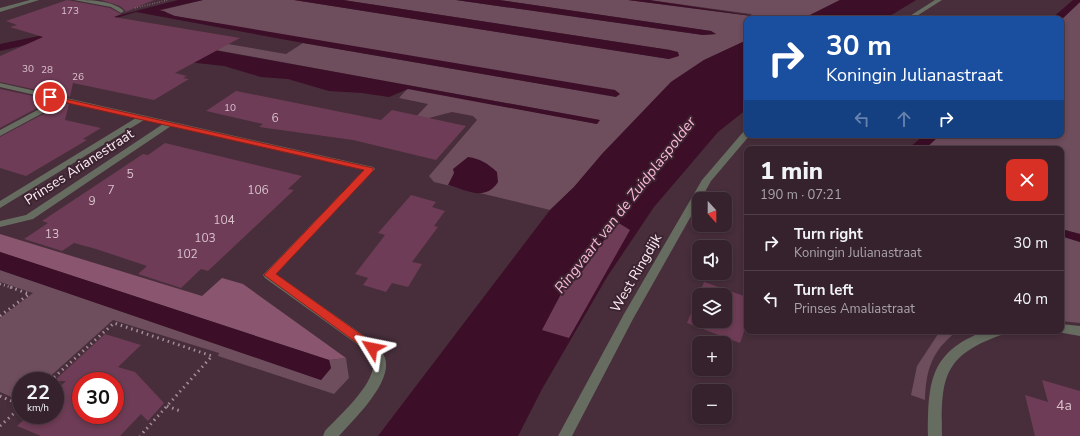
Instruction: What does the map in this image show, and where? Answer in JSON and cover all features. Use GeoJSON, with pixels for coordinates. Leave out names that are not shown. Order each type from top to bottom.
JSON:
{"type":"FeatureCollection","features":[{"type":"Feature","properties":{"kind":"street"},"geometry":{"type":"LineString","coordinates":[[0,10],[36,0]]}},
{"type":"Feature","properties":{"kind":"street"},"geometry":{"type":"LineString","coordinates":[[77,0],[113,6],[121,11]]}},
{"type":"Feature","properties":{"kind":"street"},"geometry":{"type":"LineString","coordinates":[[913,16],[939,0]]}},
{"type":"Feature","properties":{"kind":"street"},"geometry":{"type":"LineString","coordinates":[[0,85],[370,169],[270,275],[372,348],[379,359],[379,372],[374,385],[330,436]]}},
{"type":"Feature","properties":{"kind":"street"},"geometry":{"type":"LineString","coordinates":[[0,132],[63,100]]}},
{"type":"Feature","properties":{"kind":"street","name":"Prinses Arianestraat"},"geometry":{"type":"LineString","coordinates":[[0,205],[142,118]]}},
{"type":"Feature","properties":{"kind":"street","name":"Prinses Arianestraat"},"geometry":{"type":"LineString","coordinates":[[0,224],[28,217],[169,124]]}},
{"type":"Feature","properties":{"kind":"street","name":"West Ringdijk"},"geometry":{"type":"LineString","coordinates":[[566,436],[628,317],[707,180],[744,137]]}},
{"type":"Feature","properties":{"kind":"street"},"geometry":{"type":"LineString","coordinates":[[1064,329],[1080,331]]}},
{"type":"Feature","properties":{"kind":"street"},"geometry":{"type":"LineString","coordinates":[[935,436],[935,402],[939,375],[960,349],[979,338],[991,334]]}},
{"type":"Feature","properties":{"kind":"path"},"geometry":{"type":"LineString","coordinates":[[121,11],[168,0]]}},
{"type":"Feature","properties":{"kind":"path"},"geometry":{"type":"LineString","coordinates":[[0,284],[29,294],[0,316]]}},
{"type":"Feature","properties":{"kind":"path"},"geometry":{"type":"LineString","coordinates":[[60,372],[114,323],[212,356],[140,436]]}},
{"type":"Feature","properties":{"kind":"path"},"geometry":{"type":"LineString","coordinates":[[0,396],[12,402]]}},
{"type":"Feature","properties":{"kind":"path"},"geometry":{"type":"LineString","coordinates":[[167,406],[180,411]]}},
{"type":"Feature","properties":{"kind":"path"},"geometry":{"type":"LineString","coordinates":[[0,426],[12,415]]}},
{"type":"Feature","properties":{"kind":"shaded area"},"geometry":{"type":"Polygon","coordinates":[[[203,0],[294,0],[669,59],[670,50],[343,0],[456,0],[703,35],[716,34],[711,31],[499,0],[628,0],[752,16],[744,16],[744,41],[704,60],[671,82],[602,154],[574,187],[550,210],[434,182],[429,176],[477,120],[473,116],[452,112],[421,120],[414,119],[428,104],[399,98],[408,88],[597,124],[599,120],[205,48],[216,42],[286,54],[303,43],[616,97],[175,16],[158,11],[203,0]]]}},
{"type":"Feature","properties":{"kind":"shaded area"},"geometry":{"type":"Polygon","coordinates":[[[649,0],[840,0],[808,16],[752,16],[751,14],[649,0]]]}},
{"type":"Feature","properties":{"kind":"shaded area"},"geometry":{"type":"Polygon","coordinates":[[[1080,2],[1080,234],[1064,230],[1064,146],[928,146],[937,138],[1064,138],[1064,17],[1080,2]]]}},
{"type":"Feature","properties":{"kind":"shaded area"},"geometry":{"type":"Polygon","coordinates":[[[0,234],[202,296],[222,278],[243,284],[346,358],[329,360],[0,252],[0,234]]]}},
{"type":"Feature","properties":{"kind":"shaded area"},"geometry":{"type":"Polygon","coordinates":[[[1064,237],[1080,242],[1080,323],[1064,321],[1064,237]]]}},
{"type":"Feature","properties":{"kind":"shaded area"},"geometry":{"type":"Polygon","coordinates":[[[0,270],[321,380],[331,368],[329,360],[346,358],[349,378],[334,394],[218,356],[219,353],[113,320],[55,372],[12,372],[12,397],[0,392],[0,318],[33,293],[0,282],[0,270]]]}},
{"type":"Feature","properties":{"kind":"shaded area"},"geometry":{"type":"Polygon","coordinates":[[[938,334],[953,334],[936,353],[932,361],[927,379],[925,400],[911,395],[917,366],[938,334]]]}},
{"type":"Feature","properties":{"kind":"water"},"geometry":{"type":"Polygon","coordinates":[[[178,0],[203,0],[159,10],[175,16],[615,90],[620,94],[616,97],[303,43],[136,12],[87,27],[600,120],[597,124],[408,89],[389,97],[362,93],[329,91],[288,79],[261,77],[224,66],[188,62],[60,37],[0,51],[0,44],[39,36],[178,0]]]}},
{"type":"Feature","properties":{"kind":"water"},"geometry":{"type":"Polygon","coordinates":[[[294,0],[343,0],[670,50],[678,52],[679,56],[669,59],[294,0]]]}},
{"type":"Feature","properties":{"kind":"water"},"geometry":{"type":"Polygon","coordinates":[[[456,0],[499,0],[711,31],[716,34],[703,35],[456,0]]]}},
{"type":"Feature","properties":{"kind":"water"},"geometry":{"type":"Polygon","coordinates":[[[628,0],[649,0],[755,16],[752,16],[628,0]]]}},
{"type":"Feature","properties":{"kind":"water"},"geometry":{"type":"Polygon","coordinates":[[[840,0],[916,0],[890,16],[808,16],[840,0]]]}},
{"type":"Feature","properties":{"kind":"water"},"geometry":{"type":"Polygon","coordinates":[[[1073,0],[1080,0],[1080,2],[1064,17],[1054,16],[1073,0]]]}},
{"type":"Feature","properties":{"kind":"water","name":"Ringvaart van de Zuidplaspolder"},"geometry":{"type":"Polygon","coordinates":[[[744,41],[744,111],[718,132],[654,207],[607,277],[542,389],[518,436],[378,436],[550,210],[574,187],[602,154],[671,82],[704,60],[744,41]]]}},
{"type":"Feature","properties":{"kind":"water"},"geometry":{"type":"Polygon","coordinates":[[[921,138],[937,138],[928,146],[911,146],[921,138]]]}},
{"type":"Feature","properties":{"kind":"water"},"geometry":{"type":"Polygon","coordinates":[[[468,157],[484,162],[497,172],[498,182],[487,192],[469,192],[448,185],[454,173],[453,169],[468,157]]]}},
{"type":"Feature","properties":{"kind":"water"},"geometry":{"type":"Polygon","coordinates":[[[1064,230],[1080,234],[1080,242],[1064,237],[1064,230]]]}},
{"type":"Feature","properties":{"kind":"water"},"geometry":{"type":"Polygon","coordinates":[[[0,252],[329,360],[331,368],[321,380],[0,270],[0,252]]]}},
{"type":"Feature","properties":{"kind":"building"},"geometry":{"type":"Polygon","coordinates":[[[67,0],[110,8],[121,14],[114,17],[240,38],[175,73],[187,76],[183,78],[189,79],[154,100],[73,83],[70,97],[0,82],[0,56],[43,37],[10,27],[17,25],[6,21],[67,0]]]}},
{"type":"Feature","properties":{"kind":"building"},"geometry":{"type":"Polygon","coordinates":[[[101,0],[154,0],[123,13],[126,11],[120,6],[101,0]]]}},
{"type":"Feature","properties":{"kind":"building"},"geometry":{"type":"Polygon","coordinates":[[[0,89],[52,100],[0,128],[0,89]]]}},
{"type":"Feature","properties":{"kind":"building"},"geometry":{"type":"Polygon","coordinates":[[[236,91],[381,120],[392,110],[466,126],[436,160],[353,140],[259,127],[263,124],[206,111],[236,91]]]}},
{"type":"Feature","properties":{"kind":"building"},"geometry":{"type":"Polygon","coordinates":[[[64,103],[69,104],[65,120],[101,128],[83,139],[87,140],[26,176],[0,168],[0,137],[64,103]]]}},
{"type":"Feature","properties":{"kind":"building"},"geometry":{"type":"Polygon","coordinates":[[[165,143],[302,176],[288,189],[294,190],[208,271],[201,269],[181,288],[138,274],[147,266],[96,249],[74,243],[62,251],[24,239],[48,223],[42,221],[143,154],[148,155],[165,143]]]}},
{"type":"Feature","properties":{"kind":"building"},"geometry":{"type":"Polygon","coordinates":[[[411,195],[436,202],[432,207],[445,211],[434,226],[438,227],[412,262],[422,264],[408,287],[392,283],[386,292],[363,285],[368,278],[355,274],[385,235],[378,233],[411,195]]]}},
{"type":"Feature","properties":{"kind":"building"},"geometry":{"type":"Polygon","coordinates":[[[617,222],[630,230],[569,338],[542,330],[571,275],[578,277],[617,222]]]}},
{"type":"Feature","properties":{"kind":"building"},"geometry":{"type":"Polygon","coordinates":[[[704,282],[721,288],[702,288],[704,282]]]}},
{"type":"Feature","properties":{"kind":"building"},"geometry":{"type":"Polygon","coordinates":[[[732,292],[744,296],[744,332],[740,343],[732,340],[732,336],[721,336],[700,328],[732,328],[732,292]]]}},
{"type":"Feature","properties":{"kind":"building"},"geometry":{"type":"Polygon","coordinates":[[[692,311],[692,325],[687,323],[692,311]]]}},
{"type":"Feature","properties":{"kind":"building"},"geometry":{"type":"Polygon","coordinates":[[[105,334],[141,345],[118,367],[135,372],[164,403],[148,421],[141,414],[120,436],[41,436],[17,426],[19,424],[64,424],[64,383],[66,381],[64,381],[64,372],[105,334]]]}},
{"type":"Feature","properties":{"kind":"building"},"geometry":{"type":"Polygon","coordinates":[[[1042,380],[1080,391],[1080,436],[1035,436],[1025,395],[1048,402],[1042,380]]]}},
{"type":"Feature","properties":{"kind":"route"},"geometry":{"type":"LineString","coordinates":[[50,97],[370,169],[270,275],[372,348]]}}]}
